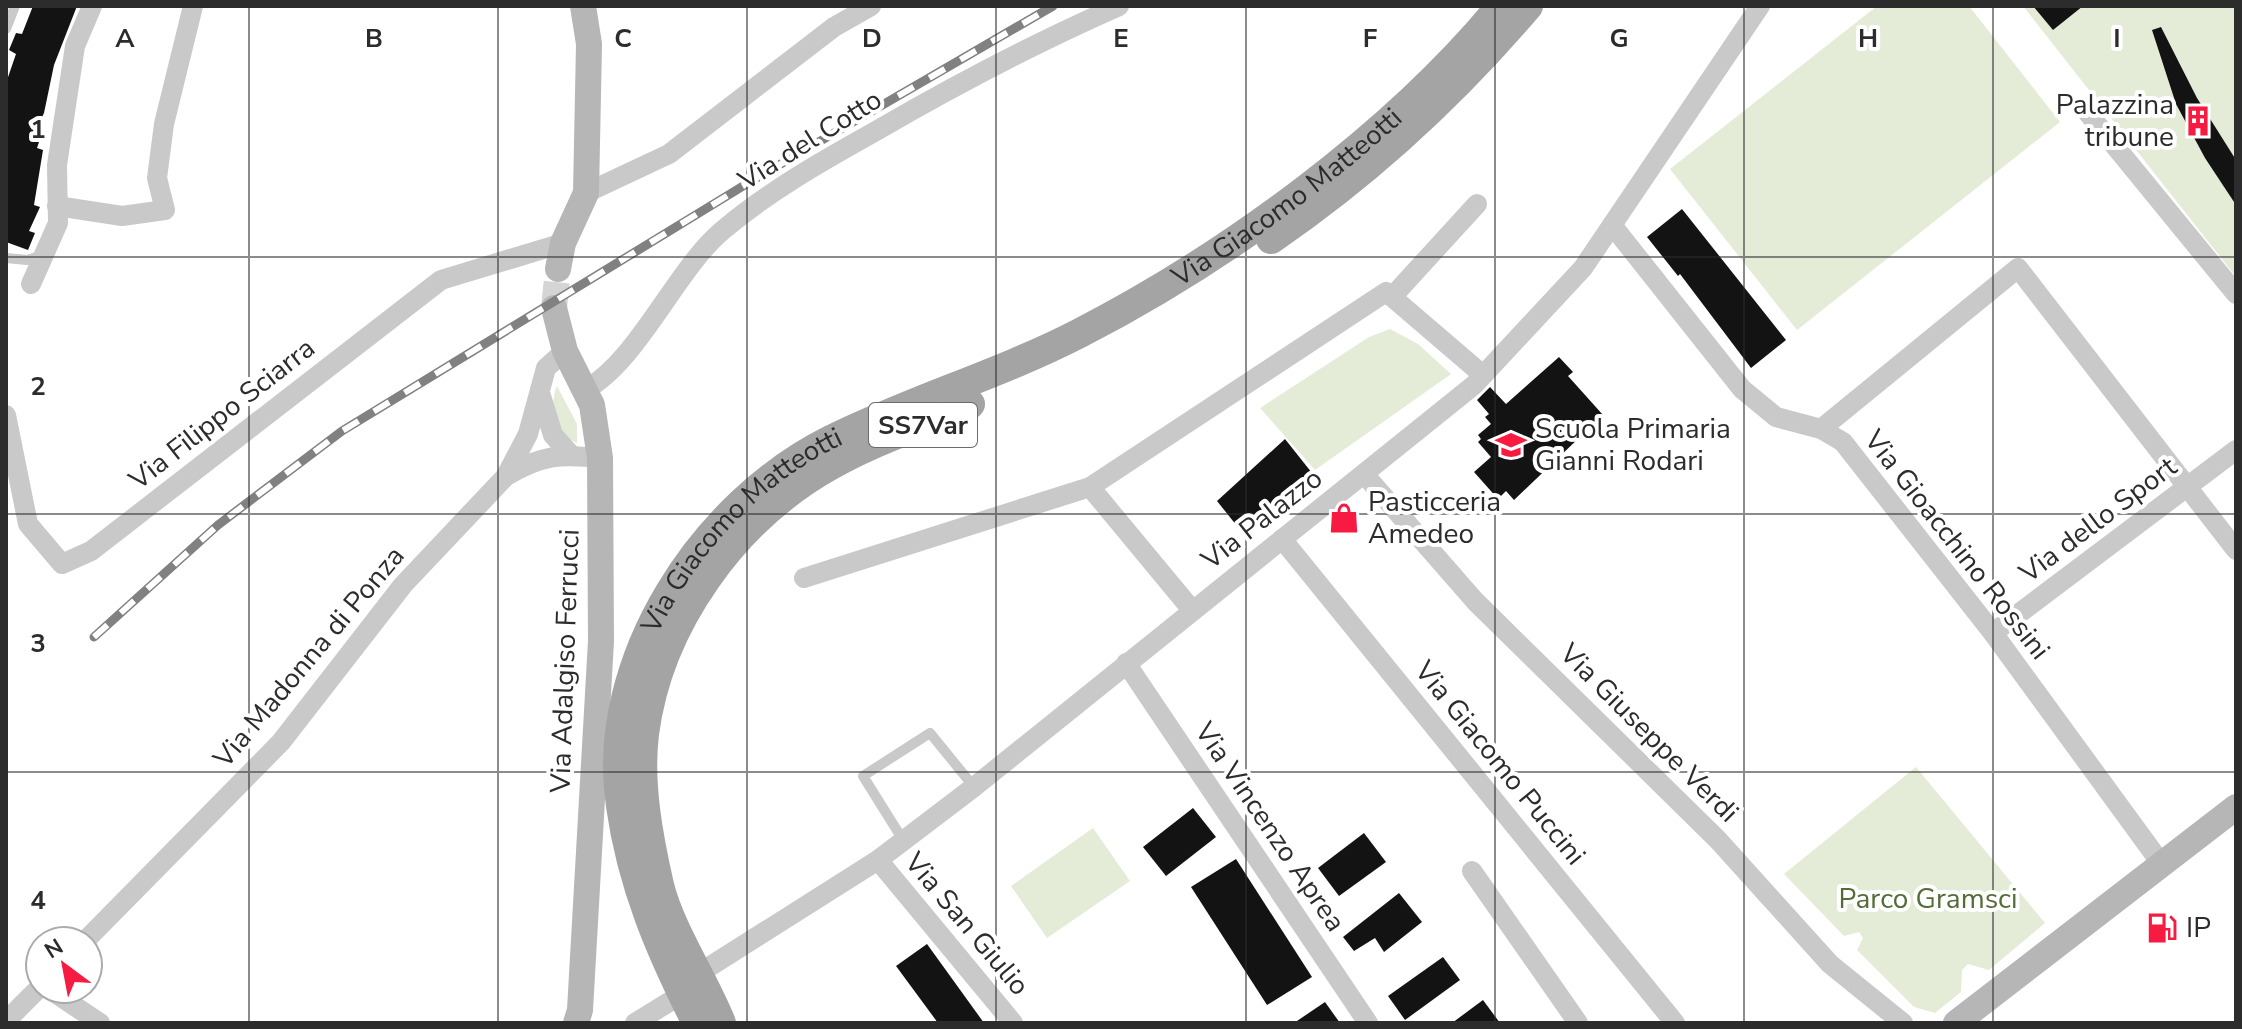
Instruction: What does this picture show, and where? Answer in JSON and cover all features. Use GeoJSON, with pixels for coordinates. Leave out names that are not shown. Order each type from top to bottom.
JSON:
{"type":"FeatureCollection","features":[{"type":"Feature","properties":{"kind":"main road","name":"Via Giacomo Matteotti"},"geometry":{"type":"LineString","coordinates":[[721,1023],[690,984],[637,891],[620,802],[621,736],[634,676],[662,605],[702,541],[758,485],[830,440],[1077,335],[1199,264],[1291,199],[1400,109],[1501,6]]}},
{"type":"Feature","properties":{"kind":"main road","name":"Via Giacomo Matteotti"},"geometry":{"type":"LineString","coordinates":[[697,1023],[690,984],[660,888],[644,804],[644,736],[656,678],[682,619],[720,560],[769,508],[831,465],[1087,351],[1196,289],[1308,213],[1412,127],[1528,6]]}},
{"type":"Feature","properties":{"kind":"street"},"geometry":{"type":"LineString","coordinates":[[31,284],[58,223],[57,165],[75,46],[92,6]]}},
{"type":"Feature","properties":{"kind":"street"},"geometry":{"type":"LineString","coordinates":[[57,206],[122,216],[165,210],[157,178],[164,124],[193,6]]}},
{"type":"Feature","properties":{"kind":"street"},"geometry":{"type":"LineString","coordinates":[[561,256],[586,193],[589,44],[583,6]]}},
{"type":"Feature","properties":{"kind":"street"},"geometry":{"type":"LineString","coordinates":[[586,193],[669,154],[834,27],[871,6]]}},
{"type":"Feature","properties":{"kind":"street","name":"Via del Cotto"},"geometry":{"type":"LineString","coordinates":[[585,390],[599,382],[629,347],[721,231],[813,166],[960,83],[1119,6]]}},
{"type":"Feature","properties":{"kind":"street","name":"Via Palazzo"},"geometry":{"type":"LineString","coordinates":[[635,1023],[878,860],[974,787],[1483,375],[1583,268],[1760,6]]}},
{"type":"Feature","properties":{"kind":"street"},"geometry":{"type":"LineString","coordinates":[[2083,107],[2236,294]]}},
{"type":"Feature","properties":{"kind":"street"},"geometry":{"type":"LineString","coordinates":[[1392,297],[1477,204]]}},
{"type":"Feature","properties":{"kind":"street","name":"Via Gioacchino Rossini"},"geometry":{"type":"LineString","coordinates":[[1612,225],[1742,389],[1776,417],[1821,429],[1843,442],[1993,633],[2163,866]]}},
{"type":"Feature","properties":{"kind":"street","name":"Via Filippo Sciarra"},"geometry":{"type":"LineString","coordinates":[[6,415],[28,524],[62,564],[91,551],[441,280],[561,256]]}},
{"type":"Feature","properties":{"kind":"street"},"geometry":{"type":"LineString","coordinates":[[1821,429],[2018,268],[2236,550]]}},
{"type":"Feature","properties":{"kind":"street"},"geometry":{"type":"LineString","coordinates":[[804,578],[1090,487],[1386,292],[1483,375]]}},
{"type":"Feature","properties":{"kind":"street","name":"Via Adalgiso Ferrucci"},"geometry":{"type":"LineString","coordinates":[[554,308],[565,351],[596,419],[600,458],[601,641],[581,995],[576,1023]]}},
{"type":"Feature","properties":{"kind":"street","name":"Via Madonna di Ponza"},"geometry":{"type":"LineString","coordinates":[[506,476],[528,434],[541,396],[546,368],[565,351]]}},
{"type":"Feature","properties":{"kind":"street"},"geometry":{"type":"LineString","coordinates":[[541,396],[553,435],[571,455]]}},
{"type":"Feature","properties":{"kind":"street","name":"Via dello Sport"},"geometry":{"type":"LineString","coordinates":[[1993,633],[2236,450]]}},
{"type":"Feature","properties":{"kind":"street","name":"Via Madonna di Ponza"},"geometry":{"type":"LineString","coordinates":[[101,925],[281,742],[403,585],[506,476],[531,461],[571,455],[600,458]]}},
{"type":"Feature","properties":{"kind":"street","name":"Via Giuseppe Verdi"},"geometry":{"type":"LineString","coordinates":[[1364,474],[1475,601],[1718,840],[1830,964],[1903,1023]]}},
{"type":"Feature","properties":{"kind":"street"},"geometry":{"type":"LineString","coordinates":[[1090,487],[1192,610]]}},
{"type":"Feature","properties":{"kind":"street","name":"Via Giacomo Puccini"},"geometry":{"type":"LineString","coordinates":[[1282,539],[1675,1023]]}},
{"type":"Feature","properties":{"kind":"street","name":"Via Vincenzo Aprea"},"geometry":{"type":"LineString","coordinates":[[1126,663],[1368,1023]]}},
{"type":"Feature","properties":{"kind":"street"},"geometry":{"type":"LineString","coordinates":[[1956,1023],[2236,807]]}},
{"type":"Feature","properties":{"kind":"street","name":"Via San Giulio"},"geometry":{"type":"LineString","coordinates":[[878,860],[1013,1023]]}},
{"type":"Feature","properties":{"kind":"street"},"geometry":{"type":"LineString","coordinates":[[1472,871],[1578,1023]]}},
{"type":"Feature","properties":{"kind":"street"},"geometry":{"type":"LineString","coordinates":[[6,1021],[24,1003]]}},
{"type":"Feature","properties":{"kind":"street"},"geometry":{"type":"LineString","coordinates":[[73,1005],[100,1023]]}},
{"type":"Feature","properties":{"kind":"lane"},"geometry":{"type":"LineString","coordinates":[[6,29],[15,6]]}},
{"type":"Feature","properties":{"kind":"lane"},"geometry":{"type":"LineString","coordinates":[[6,258],[27,260],[43,255]]}},
{"type":"Feature","properties":{"kind":"lane"},"geometry":{"type":"LineString","coordinates":[[903,840],[863,776],[930,733],[974,787]]}},
{"type":"Feature","properties":{"kind":"green space"},"geometry":{"type":"Polygon","coordinates":[[[1877,6],[1969,6],[2060,122],[1797,330],[1670,169],[1877,6]]]}},
{"type":"Feature","properties":{"kind":"green space"},"geometry":{"type":"Polygon","coordinates":[[[2023,6],[2236,6],[2236,277],[2023,6]]]}},
{"type":"Feature","properties":{"kind":"green space"},"geometry":{"type":"Polygon","coordinates":[[[1390,329],[1418,344],[1451,374],[1315,470],[1260,408],[1369,337],[1390,329]]]}},
{"type":"Feature","properties":{"kind":"green space"},"geometry":{"type":"Polygon","coordinates":[[[557,386],[577,424],[577,443],[564,433],[556,419],[553,402],[557,386]]]}},
{"type":"Feature","properties":{"kind":"green space","name":"Parco Gramsci"},"geometry":{"type":"Polygon","coordinates":[[[1916,767],[2045,923],[1989,970],[1968,964],[1962,970],[1961,992],[1935,1013],[1914,1007],[1857,950],[1863,938],[1859,932],[1844,936],[1784,874],[1916,767]]]}},
{"type":"Feature","properties":{"kind":"green space"},"geometry":{"type":"Polygon","coordinates":[[[1093,828],[1130,881],[1047,938],[1011,886],[1093,828]]]}},
{"type":"Feature","properties":{"kind":"building"},"geometry":{"type":"Polygon","coordinates":[[[33,6],[77,6],[54,65],[44,113],[33,136],[40,139],[37,148],[43,150],[34,205],[40,207],[29,231],[35,233],[28,250],[6,242],[6,83],[16,54],[9,50],[16,33],[22,34],[33,6]]]}},
{"type":"Feature","properties":{"kind":"building"},"geometry":{"type":"Polygon","coordinates":[[[2033,6],[2083,6],[2053,30],[2033,6]]]}},
{"type":"Feature","properties":{"kind":"building","name":"Palazzina tribune"},"geometry":{"type":"Polygon","coordinates":[[[2161,27],[2197,98],[2236,160],[2236,205],[2205,158],[2176,104],[2152,30],[2161,27]]]}},
{"type":"Feature","properties":{"kind":"building"},"geometry":{"type":"Polygon","coordinates":[[[1682,209],[1786,340],[1751,368],[1680,274],[1678,276],[1647,237],[1682,209]]]}},
{"type":"Feature","properties":{"kind":"building"},"geometry":{"type":"Polygon","coordinates":[[[1559,357],[1573,372],[1568,376],[1603,415],[1514,500],[1506,491],[1498,499],[1474,472],[1491,457],[1478,442],[1481,439],[1478,435],[1491,424],[1485,417],[1489,414],[1477,400],[1490,387],[1506,404],[1559,357]]]}},
{"type":"Feature","properties":{"kind":"building"},"geometry":{"type":"Polygon","coordinates":[[[1285,439],[1312,473],[1241,531],[1217,501],[1285,439]]]}},
{"type":"Feature","properties":{"kind":"building"},"geometry":{"type":"Polygon","coordinates":[[[1193,808],[1216,837],[1166,876],[1143,847],[1193,808]]]}},
{"type":"Feature","properties":{"kind":"building"},"geometry":{"type":"Polygon","coordinates":[[[1364,833],[1386,862],[1339,896],[1318,868],[1364,833]]]}},
{"type":"Feature","properties":{"kind":"building"},"geometry":{"type":"Polygon","coordinates":[[[1236,859],[1312,977],[1267,1005],[1191,887],[1236,859]]]}},
{"type":"Feature","properties":{"kind":"building"},"geometry":{"type":"Polygon","coordinates":[[[1399,893],[1422,922],[1384,952],[1375,938],[1354,951],[1343,937],[1399,893]]]}},
{"type":"Feature","properties":{"kind":"building"},"geometry":{"type":"Polygon","coordinates":[[[927,944],[984,1023],[938,1023],[896,966],[927,944]]]}},
{"type":"Feature","properties":{"kind":"building"},"geometry":{"type":"Polygon","coordinates":[[[1443,957],[1460,980],[1405,1020],[1388,996],[1443,957]]]}},
{"type":"Feature","properties":{"kind":"building"},"geometry":{"type":"Polygon","coordinates":[[[1483,1000],[1500,1023],[1452,1023],[1483,1000]]]}},
{"type":"Feature","properties":{"kind":"building"},"geometry":{"type":"Polygon","coordinates":[[[1325,1002],[1340,1023],[1294,1023],[1325,1002]]]}},
{"type":"Feature","properties":{"kind":"tunnel"},"geometry":{"type":"LineString","coordinates":[[554,308],[558,269]]}},
{"type":"Feature","properties":{"kind":"railway"},"geometry":{"type":"LineString","coordinates":[[94,637],[218,525],[342,431],[748,183],[1053,6]]}},
{"type":"Feature","properties":{"kind":"place","name":"Palazzina tribune"},"geometry":{"type":"Point","coordinates":[2198,121]}},
{"type":"Feature","properties":{"kind":"place","name":"Scuola Primaria Gianni Rodari"},"geometry":{"type":"Point","coordinates":[1511,445]}},
{"type":"Feature","properties":{"kind":"place","name":"Pasticceria Amedeo"},"geometry":{"type":"Point","coordinates":[1344,518]}},
{"type":"Feature","properties":{"kind":"place","name":"IP"},"geometry":{"type":"Point","coordinates":[2162,928]}}]}
